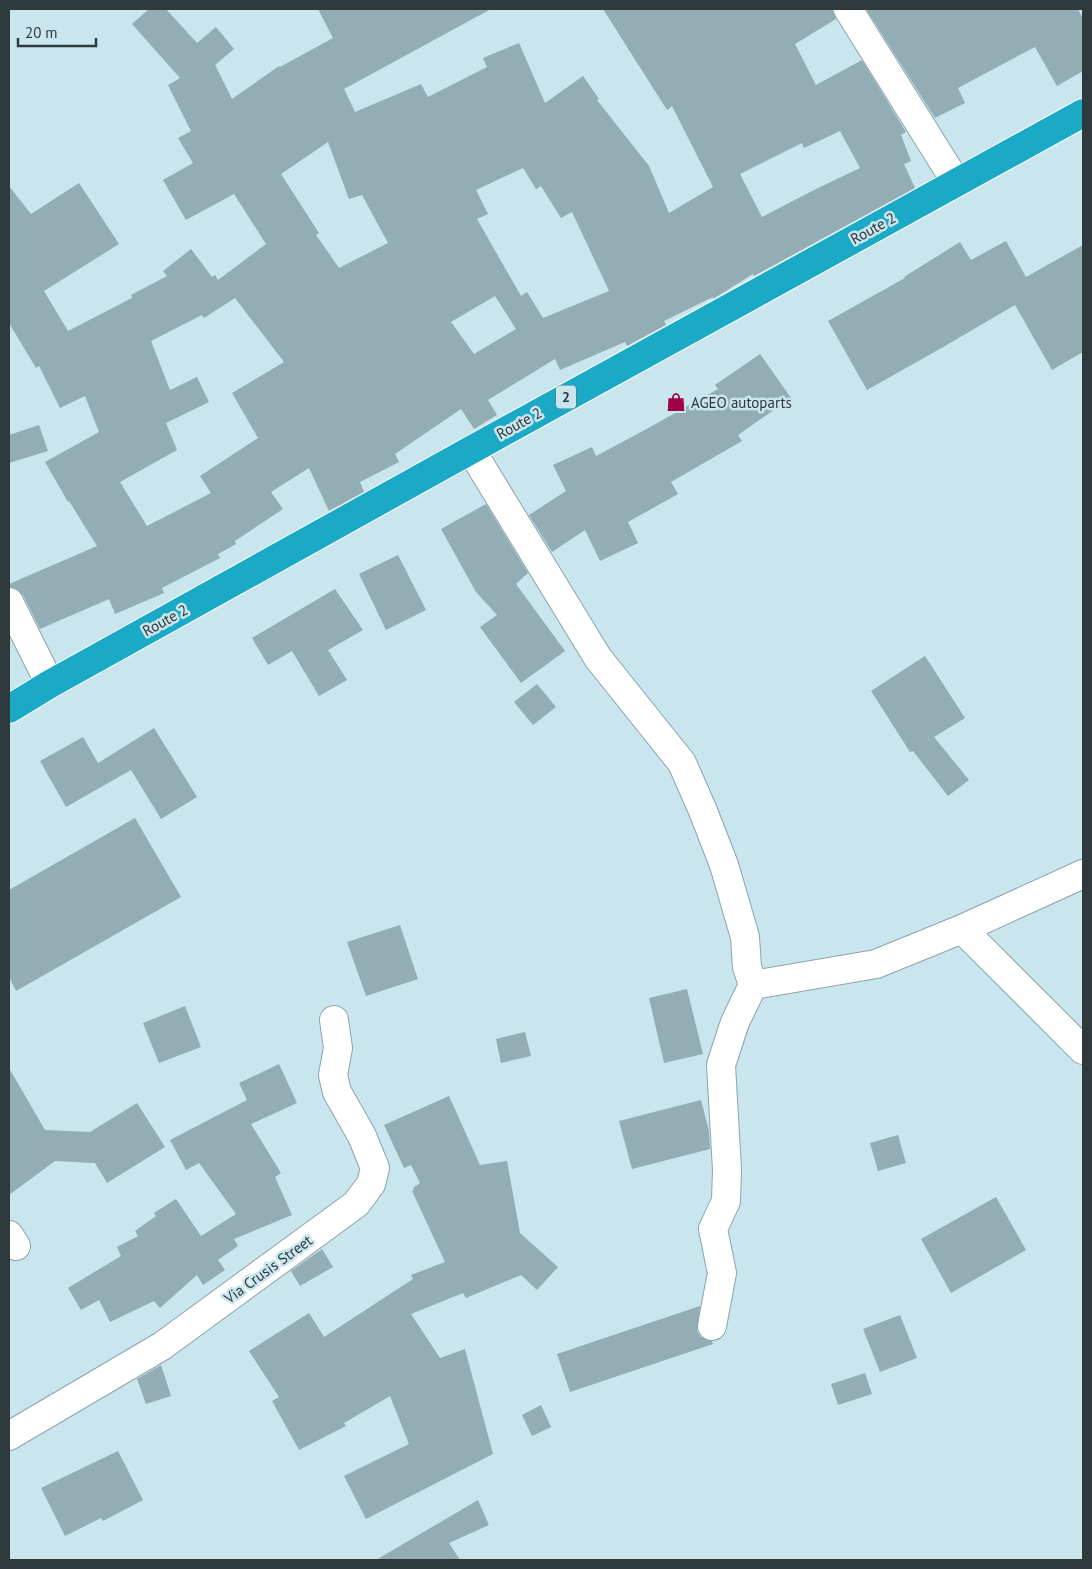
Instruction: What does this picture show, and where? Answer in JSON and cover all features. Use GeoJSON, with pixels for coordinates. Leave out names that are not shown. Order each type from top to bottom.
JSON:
{"type":"FeatureCollection","features":[{"type":"Feature","properties":{"kind":"highway","name":"Route 2"},"geometry":{"type":"LineString","coordinates":[[9,709],[50,684],[471,450],[1083,113]]}},
{"type":"Feature","properties":{"kind":"street"},"geometry":{"type":"LineString","coordinates":[[848,9],[956,182]]}},
{"type":"Feature","properties":{"kind":"street"},"geometry":{"type":"LineString","coordinates":[[471,450],[598,658],[682,763],[724,865],[745,937],[747,968],[753,986],[736,1022],[721,1065],[728,1170],[726,1201],[713,1229],[722,1273],[712,1326]]}},
{"type":"Feature","properties":{"kind":"street"},"geometry":{"type":"LineString","coordinates":[[9,602],[50,684]]}},
{"type":"Feature","properties":{"kind":"street"},"geometry":{"type":"LineString","coordinates":[[753,986],[876,964],[962,929],[1083,874]]}},
{"type":"Feature","properties":{"kind":"street"},"geometry":{"type":"LineString","coordinates":[[962,929],[1083,1050]]}},
{"type":"Feature","properties":{"kind":"street","name":"Via Crusis Street"},"geometry":{"type":"LineString","coordinates":[[9,1436],[162,1346],[356,1204],[371,1184],[374,1168],[362,1136],[337,1092],[333,1076],[338,1048],[334,1020]]}},
{"type":"Feature","properties":{"kind":"building"},"geometry":{"type":"Polygon","coordinates":[[[149,9],[166,9],[197,43],[216,27],[234,49],[215,65],[232,99],[279,66],[333,38],[318,9],[491,9],[344,89],[355,112],[421,84],[428,97],[487,67],[483,58],[519,43],[545,103],[583,76],[599,99],[597,100],[649,166],[669,213],[713,187],[672,106],[667,110],[603,9],[832,9],[836,19],[795,44],[816,85],[862,60],[906,132],[901,135],[911,161],[904,164],[915,188],[754,276],[753,274],[713,299],[713,297],[664,321],[666,325],[627,346],[625,342],[560,370],[555,359],[488,400],[497,415],[474,429],[461,409],[395,454],[399,462],[360,482],[364,492],[329,511],[309,468],[271,492],[283,509],[235,541],[236,544],[218,554],[220,558],[162,588],[164,593],[115,614],[109,599],[40,629],[23,595],[17,589],[9,587],[9,584],[97,546],[45,462],[99,432],[85,396],[60,408],[39,366],[36,368],[9,323],[9,186],[31,214],[79,183],[119,244],[44,291],[68,331],[132,298],[131,295],[167,276],[163,271],[191,249],[212,277],[215,275],[218,280],[266,244],[234,194],[186,220],[163,180],[193,163],[178,138],[191,131],[168,85],[180,78],[132,24],[149,9]],[[840,131],[804,148],[802,143],[740,174],[762,217],[860,168],[840,131]],[[328,142],[281,174],[319,233],[316,235],[339,268],[388,243],[362,195],[349,199],[328,142]],[[523,168],[476,190],[488,214],[477,219],[521,296],[527,292],[543,318],[609,291],[572,212],[561,218],[541,186],[536,189],[523,168]],[[495,296],[451,322],[474,354],[516,329],[495,296]],[[235,298],[204,318],[202,315],[151,341],[170,390],[197,377],[209,402],[166,423],[177,450],[120,482],[147,526],[211,493],[200,476],[258,438],[232,393],[284,362],[235,298]]]}},
{"type":"Feature","properties":{"kind":"building"},"geometry":{"type":"Polygon","coordinates":[[[866,9],[1078,9],[1083,19],[1083,71],[1057,86],[1035,47],[958,88],[965,103],[935,118],[866,9]]]}},
{"type":"Feature","properties":{"kind":"building"},"geometry":{"type":"Polygon","coordinates":[[[1006,241],[1026,277],[1083,245],[1083,352],[1052,370],[1015,305],[867,390],[828,321],[905,278],[960,242],[971,260],[1006,241]]]}},
{"type":"Feature","properties":{"kind":"building"},"geometry":{"type":"Polygon","coordinates":[[[760,354],[791,398],[738,435],[742,441],[671,482],[678,494],[628,522],[638,543],[600,561],[585,530],[552,552],[529,515],[566,491],[553,465],[592,447],[596,456],[643,431],[718,389],[715,385],[760,354]]]}},
{"type":"Feature","properties":{"kind":"building"},"geometry":{"type":"Polygon","coordinates":[[[39,425],[48,451],[9,463],[9,435],[39,425]]]}},
{"type":"Feature","properties":{"kind":"building"},"geometry":{"type":"Polygon","coordinates":[[[486,504],[528,573],[516,584],[565,651],[521,683],[480,627],[497,615],[476,592],[441,529],[486,504]]]}},
{"type":"Feature","properties":{"kind":"building"},"geometry":{"type":"Polygon","coordinates":[[[398,555],[426,610],[386,630],[359,574],[398,555]]]}},
{"type":"Feature","properties":{"kind":"building"},"geometry":{"type":"Polygon","coordinates":[[[335,589],[363,630],[328,650],[347,680],[319,696],[292,651],[268,665],[252,638],[335,589]]]}},
{"type":"Feature","properties":{"kind":"building"},"geometry":{"type":"Polygon","coordinates":[[[925,656],[965,718],[934,737],[969,780],[948,796],[913,751],[910,752],[871,691],[925,656]]]}},
{"type":"Feature","properties":{"kind":"building"},"geometry":{"type":"Polygon","coordinates":[[[537,684],[556,707],[533,725],[514,702],[537,684]]]}},
{"type":"Feature","properties":{"kind":"building"},"geometry":{"type":"Polygon","coordinates":[[[154,728],[197,797],[161,819],[131,770],[66,807],[40,761],[83,737],[98,763],[154,728]]]}},
{"type":"Feature","properties":{"kind":"building"},"geometry":{"type":"Polygon","coordinates":[[[135,818],[181,897],[16,991],[9,977],[9,890],[135,818]]]}},
{"type":"Feature","properties":{"kind":"building"},"geometry":{"type":"Polygon","coordinates":[[[400,925],[418,979],[366,996],[347,942],[400,925]]]}},
{"type":"Feature","properties":{"kind":"building"},"geometry":{"type":"Polygon","coordinates":[[[687,989],[703,1054],[664,1063],[649,998],[687,989]]]}},
{"type":"Feature","properties":{"kind":"building"},"geometry":{"type":"Polygon","coordinates":[[[185,1006],[201,1047],[159,1063],[143,1023],[185,1006]]]}},
{"type":"Feature","properties":{"kind":"building"},"geometry":{"type":"Polygon","coordinates":[[[525,1032],[531,1056],[501,1063],[496,1039],[525,1032]]]}},
{"type":"Feature","properties":{"kind":"building"},"geometry":{"type":"Polygon","coordinates":[[[279,1064],[297,1103],[251,1124],[281,1173],[275,1177],[292,1215],[234,1239],[238,1246],[218,1260],[225,1270],[203,1285],[197,1275],[160,1308],[154,1301],[110,1322],[99,1300],[81,1310],[68,1288],[121,1256],[117,1247],[138,1236],[135,1231],[156,1216],[154,1213],[176,1199],[201,1236],[236,1214],[199,1163],[186,1170],[170,1140],[247,1100],[239,1083],[279,1064]]]}},
{"type":"Feature","properties":{"kind":"building"},"geometry":{"type":"Polygon","coordinates":[[[9,1068],[45,1130],[90,1132],[137,1103],[165,1147],[107,1183],[95,1163],[55,1161],[9,1195],[9,1068]]]}},
{"type":"Feature","properties":{"kind":"building"},"geometry":{"type":"Polygon","coordinates":[[[449,1096],[480,1165],[507,1161],[520,1233],[558,1267],[537,1290],[521,1275],[466,1298],[463,1293],[411,1314],[440,1358],[465,1349],[493,1454],[366,1519],[344,1476],[409,1444],[390,1396],[344,1423],[346,1426],[299,1450],[272,1401],[279,1397],[249,1351],[309,1313],[324,1337],[413,1279],[411,1275],[445,1262],[412,1191],[420,1183],[411,1165],[404,1168],[384,1125],[449,1096]]]}},
{"type":"Feature","properties":{"kind":"building"},"geometry":{"type":"Polygon","coordinates":[[[701,1100],[709,1131],[710,1149],[632,1169],[619,1121],[701,1100]]]}},
{"type":"Feature","properties":{"kind":"building"},"geometry":{"type":"Polygon","coordinates":[[[898,1135],[906,1163],[878,1171],[870,1143],[898,1135]]]}},
{"type":"Feature","properties":{"kind":"building"},"geometry":{"type":"Polygon","coordinates":[[[996,1197],[1026,1250],[951,1293],[921,1239],[996,1197]]]}},
{"type":"Feature","properties":{"kind":"building"},"geometry":{"type":"Polygon","coordinates":[[[322,1249],[333,1267],[300,1286],[291,1271],[322,1249]]]}},
{"type":"Feature","properties":{"kind":"building"},"geometry":{"type":"Polygon","coordinates":[[[700,1306],[697,1331],[701,1337],[712,1341],[713,1344],[570,1392],[557,1354],[700,1306]]]}},
{"type":"Feature","properties":{"kind":"building"},"geometry":{"type":"Polygon","coordinates":[[[900,1315],[917,1358],[880,1372],[863,1329],[900,1315]]]}},
{"type":"Feature","properties":{"kind":"building"},"geometry":{"type":"Polygon","coordinates":[[[161,1365],[171,1396],[146,1404],[137,1379],[161,1365]]]}},
{"type":"Feature","properties":{"kind":"building"},"geometry":{"type":"Polygon","coordinates":[[[865,1373],[872,1394],[838,1405],[831,1384],[865,1373]]]}},
{"type":"Feature","properties":{"kind":"building"},"geometry":{"type":"Polygon","coordinates":[[[541,1405],[551,1427],[532,1436],[522,1415],[541,1405]]]}},
{"type":"Feature","properties":{"kind":"building"},"geometry":{"type":"Polygon","coordinates":[[[118,1451],[143,1500],[103,1521],[101,1518],[65,1536],[41,1488],[118,1451]]]}},
{"type":"Feature","properties":{"kind":"building"},"geometry":{"type":"Polygon","coordinates":[[[478,1500],[489,1525],[449,1543],[460,1560],[376,1560],[478,1500]]]}},
{"type":"Feature","properties":{"kind":"place","name":"AGEO autoparts"},"geometry":{"type":"Point","coordinates":[676,402]}}]}
